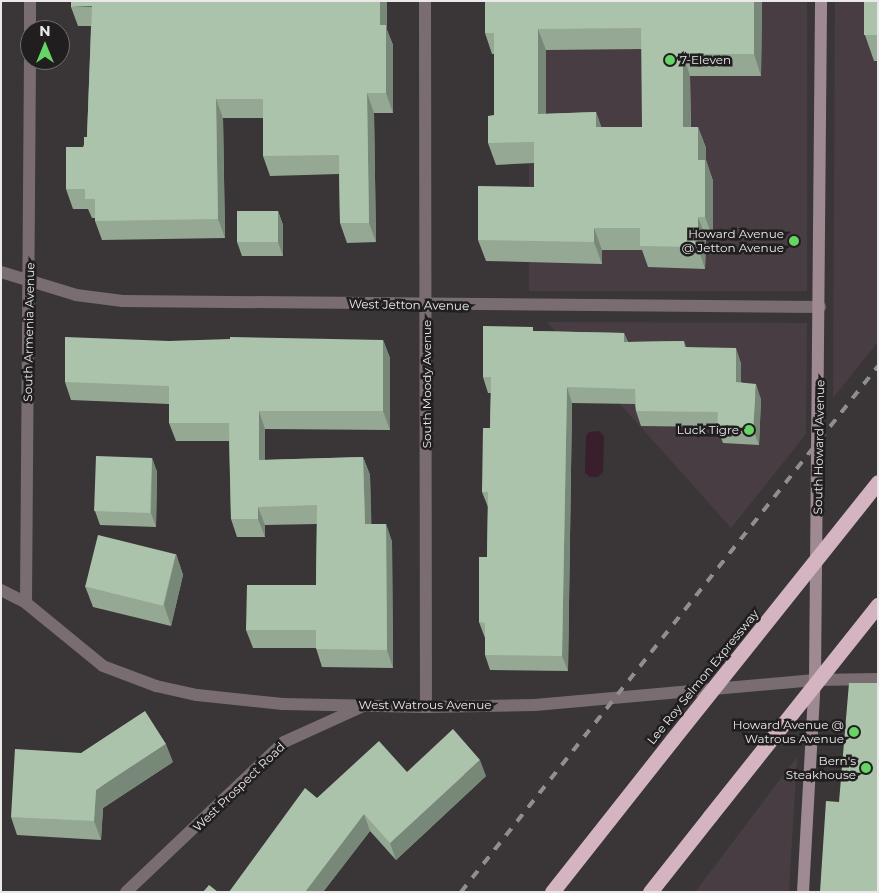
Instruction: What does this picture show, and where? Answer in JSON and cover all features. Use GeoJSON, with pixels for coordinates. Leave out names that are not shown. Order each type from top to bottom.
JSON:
{"type":"FeatureCollection","features":[{"type":"Feature","properties":{"kind":"highway","name":"Lee Roy Selmon Expressway"},"geometry":{"type":"LineString","coordinates":[[552,892],[878,482]]}},
{"type":"Feature","properties":{"kind":"highway"},"geometry":{"type":"LineString","coordinates":[[650,892],[878,605]]}},
{"type":"Feature","properties":{"kind":"main road","name":"South Howard Avenue"},"geometry":{"type":"LineString","coordinates":[[803,892],[815,680],[820,308],[821,1]]}},
{"type":"Feature","properties":{"kind":"street"},"geometry":{"type":"LineString","coordinates":[[30,1],[30,20]]}},
{"type":"Feature","properties":{"kind":"street","name":"South Moody Avenue"},"geometry":{"type":"LineString","coordinates":[[425,1],[428,306],[426,707]]}},
{"type":"Feature","properties":{"kind":"street","name":"South Armenia Avenue"},"geometry":{"type":"LineString","coordinates":[[26,603],[30,70]]}},
{"type":"Feature","properties":{"kind":"street","name":"West Jetton Avenue"},"geometry":{"type":"LineString","coordinates":[[1,272],[76,295],[123,301],[428,306],[820,308]]}},
{"type":"Feature","properties":{"kind":"street","name":"West Watrous Avenue"},"geometry":{"type":"LineString","coordinates":[[1,590],[26,603],[103,666],[156,686],[197,695],[283,704],[426,707],[536,705],[815,680],[878,679]]}},
{"type":"Feature","properties":{"kind":"street","name":"West Prospect Road"},"geometry":{"type":"LineString","coordinates":[[126,892],[284,742],[365,705]]}},
{"type":"Feature","properties":{"kind":"shaded area"},"geometry":{"type":"Polygon","coordinates":[[[529,1],[807,1],[807,291],[529,291],[529,1]]]}},
{"type":"Feature","properties":{"kind":"shaded area"},"geometry":{"type":"Polygon","coordinates":[[[835,1],[878,1],[878,342],[833,398],[835,1]]]}},
{"type":"Feature","properties":{"kind":"shaded area"},"geometry":{"type":"Polygon","coordinates":[[[547,322],[807,323],[806,434],[731,528],[547,322]]]}},
{"type":"Feature","properties":{"kind":"shaded area"},"geometry":{"type":"Polygon","coordinates":[[[599,431],[604,436],[603,472],[598,477],[590,477],[585,473],[586,436],[589,432],[599,431]]]}},
{"type":"Feature","properties":{"kind":"shaded area"},"geometry":{"type":"Polygon","coordinates":[[[797,757],[789,892],[695,892],[797,757]]]}},
{"type":"Feature","properties":{"kind":"building"},"geometry":{"type":"Polygon","coordinates":[[[71,1],[380,1],[380,25],[386,25],[386,93],[367,93],[369,223],[340,223],[339,155],[263,156],[263,99],[216,99],[218,219],[95,221],[95,199],[85,199],[85,189],[66,189],[66,147],[84,147],[84,137],[87,137],[92,6],[71,7],[71,1]]]}},
{"type":"Feature","properties":{"kind":"building"},"geometry":{"type":"Polygon","coordinates":[[[485,1],[754,1],[754,54],[683,54],[683,127],[698,127],[698,160],[705,160],[705,217],[698,217],[698,247],[640,246],[640,228],[594,228],[594,242],[478,240],[478,186],[534,187],[534,142],[488,143],[488,116],[494,115],[494,33],[485,33],[485,1]],[[641,28],[538,29],[538,114],[596,112],[596,127],[642,127],[641,28]]]}},
{"type":"Feature","properties":{"kind":"building"},"geometry":{"type":"Polygon","coordinates":[[[864,1],[878,1],[878,35],[864,35],[864,1]]]}},
{"type":"Feature","properties":{"kind":"building"},"geometry":{"type":"Polygon","coordinates":[[[237,211],[278,211],[278,242],[237,242],[237,211]]]}},
{"type":"Feature","properties":{"kind":"building"},"geometry":{"type":"Polygon","coordinates":[[[483,326],[533,327],[533,331],[624,333],[624,342],[684,341],[684,347],[736,348],[736,382],[756,384],[753,430],[717,428],[718,412],[636,411],[635,389],[567,387],[562,656],[485,655],[485,623],[479,622],[479,557],[487,557],[488,492],[482,492],[483,428],[490,428],[491,377],[483,377],[483,326]]]}},
{"type":"Feature","properties":{"kind":"building"},"geometry":{"type":"Polygon","coordinates":[[[65,337],[169,341],[230,339],[230,337],[383,340],[383,411],[259,411],[259,460],[363,457],[365,524],[386,524],[387,650],[316,649],[316,630],[246,630],[247,585],[316,585],[317,505],[258,507],[258,519],[231,519],[229,423],[169,423],[169,386],[65,382],[65,337]]]}},
{"type":"Feature","properties":{"kind":"building"},"geometry":{"type":"Polygon","coordinates":[[[96,456],[152,458],[150,513],[94,511],[96,456]]]}},
{"type":"Feature","properties":{"kind":"building"},"geometry":{"type":"Polygon","coordinates":[[[98,535],[176,554],[163,606],[85,586],[98,535]]]}},
{"type":"Feature","properties":{"kind":"building","name":"Bern's Steakhouse"},"geometry":{"type":"Polygon","coordinates":[[[849,683],[878,683],[878,892],[820,892],[826,801],[839,802],[849,683]]]}},
{"type":"Feature","properties":{"kind":"building"},"geometry":{"type":"Polygon","coordinates":[[[145,711],[166,744],[96,790],[94,821],[11,817],[15,749],[81,753],[145,711]]]}},
{"type":"Feature","properties":{"kind":"building"},"geometry":{"type":"Polygon","coordinates":[[[453,729],[480,760],[390,843],[364,814],[305,892],[229,892],[305,788],[317,798],[379,741],[407,772],[453,729]]]}},
{"type":"Feature","properties":{"kind":"building"},"geometry":{"type":"Polygon","coordinates":[[[209,885],[218,892],[203,892],[209,885]]]}},
{"type":"Feature","properties":{"kind":"railway"},"geometry":{"type":"LineString","coordinates":[[461,892],[878,366]]}},
{"type":"Feature","properties":{"kind":"place","name":"7-Eleven"},"geometry":{"type":"Point","coordinates":[670,60]}},
{"type":"Feature","properties":{"kind":"place","name":"Howard Avenue @ Jetton Avenue"},"geometry":{"type":"Point","coordinates":[794,241]}},
{"type":"Feature","properties":{"kind":"place","name":"Luck Tigre"},"geometry":{"type":"Point","coordinates":[749,430]}},
{"type":"Feature","properties":{"kind":"place","name":"Howard Avenue @ Watrous Avenue"},"geometry":{"type":"Point","coordinates":[854,732]}},
{"type":"Feature","properties":{"kind":"place","name":"Bern's Steakhouse"},"geometry":{"type":"Point","coordinates":[866,768]}}]}
